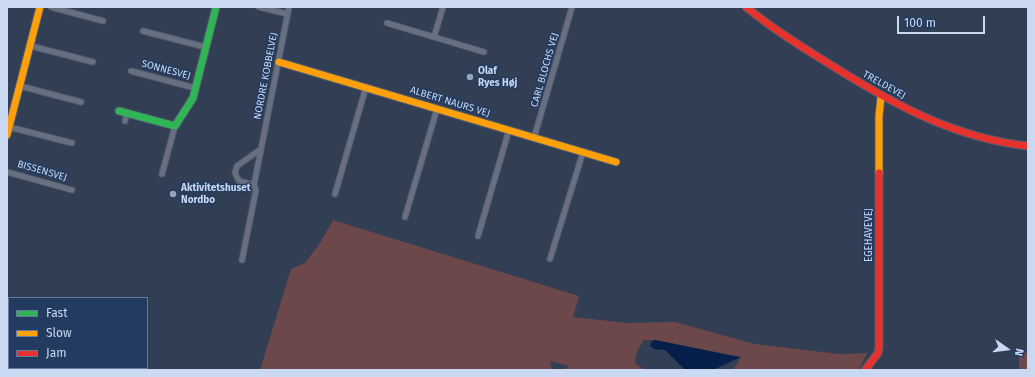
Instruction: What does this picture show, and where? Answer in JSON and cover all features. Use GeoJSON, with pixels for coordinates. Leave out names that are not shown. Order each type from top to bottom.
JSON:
{"type":"FeatureCollection","features":[{"type":"Feature","properties":{"kind":"street"},"geometry":{"type":"LineString","coordinates":[[7,135],[40,7]]}},
{"type":"Feature","properties":{"kind":"street"},"geometry":{"type":"LineString","coordinates":[[51,7],[103,21]]}},
{"type":"Feature","properties":{"kind":"street","name":"SONNESVEJ"},"geometry":{"type":"LineString","coordinates":[[162,174],[175,126],[193,98],[216,7]]}},
{"type":"Feature","properties":{"kind":"street"},"geometry":{"type":"LineString","coordinates":[[259,7],[288,14]]}},
{"type":"Feature","properties":{"kind":"street","name":"NORDRE KOBBELVEJ"},"geometry":{"type":"LineString","coordinates":[[242,260],[256,190],[254,185],[290,7]]}},
{"type":"Feature","properties":{"kind":"street"},"geometry":{"type":"LineString","coordinates":[[434,37],[443,7]]}},
{"type":"Feature","properties":{"kind":"street","name":"CARL BLOCHS VEJ"},"geometry":{"type":"LineString","coordinates":[[534,138],[572,7]]}},
{"type":"Feature","properties":{"kind":"street","name":"TRELDEVEJ"},"geometry":{"type":"LineString","coordinates":[[746,7],[774,29],[881,97],[976,137],[1003,144],[1028,146]]}},
{"type":"Feature","properties":{"kind":"street"},"geometry":{"type":"LineString","coordinates":[[387,23],[484,52]]}},
{"type":"Feature","properties":{"kind":"street"},"geometry":{"type":"LineString","coordinates":[[143,31],[205,47]]}},
{"type":"Feature","properties":{"kind":"street"},"geometry":{"type":"LineString","coordinates":[[31,46],[93,62]]}},
{"type":"Feature","properties":{"kind":"street","name":"ALBERT NAURS VEJ"},"geometry":{"type":"LineString","coordinates":[[279,62],[616,162]]}},
{"type":"Feature","properties":{"kind":"street","name":"SONNESVEJ"},"geometry":{"type":"LineString","coordinates":[[131,71],[195,88]]}},
{"type":"Feature","properties":{"kind":"street"},"geometry":{"type":"LineString","coordinates":[[20,86],[81,102]]}},
{"type":"Feature","properties":{"kind":"street"},"geometry":{"type":"LineString","coordinates":[[335,194],[366,87]]}},
{"type":"Feature","properties":{"kind":"street","name":"EGEHAVEVEJ"},"geometry":{"type":"LineString","coordinates":[[865,370],[878,354],[879,348],[879,116],[881,97]]}},
{"type":"Feature","properties":{"kind":"street"},"geometry":{"type":"LineString","coordinates":[[405,217],[438,109]]}},
{"type":"Feature","properties":{"kind":"street"},"geometry":{"type":"LineString","coordinates":[[119,112],[175,126]]}},
{"type":"Feature","properties":{"kind":"street"},"geometry":{"type":"LineString","coordinates":[[126,121],[127,114]]}},
{"type":"Feature","properties":{"kind":"street"},"geometry":{"type":"LineString","coordinates":[[9,127],[72,143]]}},
{"type":"Feature","properties":{"kind":"street"},"geometry":{"type":"LineString","coordinates":[[478,236],[509,130]]}},
{"type":"Feature","properties":{"kind":"street"},"geometry":{"type":"LineString","coordinates":[[254,185],[239,181],[235,176],[235,170],[237,166],[261,149]]}},
{"type":"Feature","properties":{"kind":"street"},"geometry":{"type":"LineString","coordinates":[[550,259],[583,152]]}},
{"type":"Feature","properties":{"kind":"street","name":"BISSENSVEJ"},"geometry":{"type":"LineString","coordinates":[[7,172],[72,190]]}},
{"type":"Feature","properties":{"kind":"shaded area"},"geometry":{"type":"Polygon","coordinates":[[[333,220],[579,296],[573,317],[627,323],[675,322],[755,344],[839,354],[867,353],[859,370],[733,370],[741,357],[655,340],[644,340],[637,351],[635,363],[645,370],[564,370],[569,366],[550,361],[552,370],[260,370],[291,269],[305,263],[320,243],[333,220]]]}},
{"type":"Feature","properties":{"kind":"shaded area"},"geometry":{"type":"Polygon","coordinates":[[[1019,351],[1028,353],[1028,370],[1019,370],[1019,351]]]}},
{"type":"Feature","properties":{"kind":"water"},"geometry":{"type":"Polygon","coordinates":[[[655,340],[741,357],[713,370],[685,370],[665,350],[654,349],[650,346],[652,341],[655,340]]]}},
{"type":"Feature","properties":{"kind":"traffic: fast"},"geometry":{"type":"LineString","coordinates":[[119,111],[175,126],[193,98],[216,7]]}},
{"type":"Feature","properties":{"kind":"traffic: slow"},"geometry":{"type":"LineString","coordinates":[[7,135],[40,7]]}},
{"type":"Feature","properties":{"kind":"traffic: slow"},"geometry":{"type":"LineString","coordinates":[[279,62],[616,162]]}},
{"type":"Feature","properties":{"kind":"traffic: slow"},"geometry":{"type":"LineString","coordinates":[[879,173],[879,116],[881,97]]}},
{"type":"Feature","properties":{"kind":"traffic: jam"},"geometry":{"type":"LineString","coordinates":[[746,7],[809,51],[901,106],[949,127],[1001,142],[1028,146]]}},
{"type":"Feature","properties":{"kind":"traffic: jam"},"geometry":{"type":"LineString","coordinates":[[865,370],[878,353],[879,348],[879,173]]}},
{"type":"Feature","properties":{"kind":"place","name":"Olaf Ryes Høj"},"geometry":{"type":"Point","coordinates":[470,77]}},
{"type":"Feature","properties":{"kind":"place","name":"Aktivitetshuset Nordbo"},"geometry":{"type":"Point","coordinates":[173,194]}}]}
